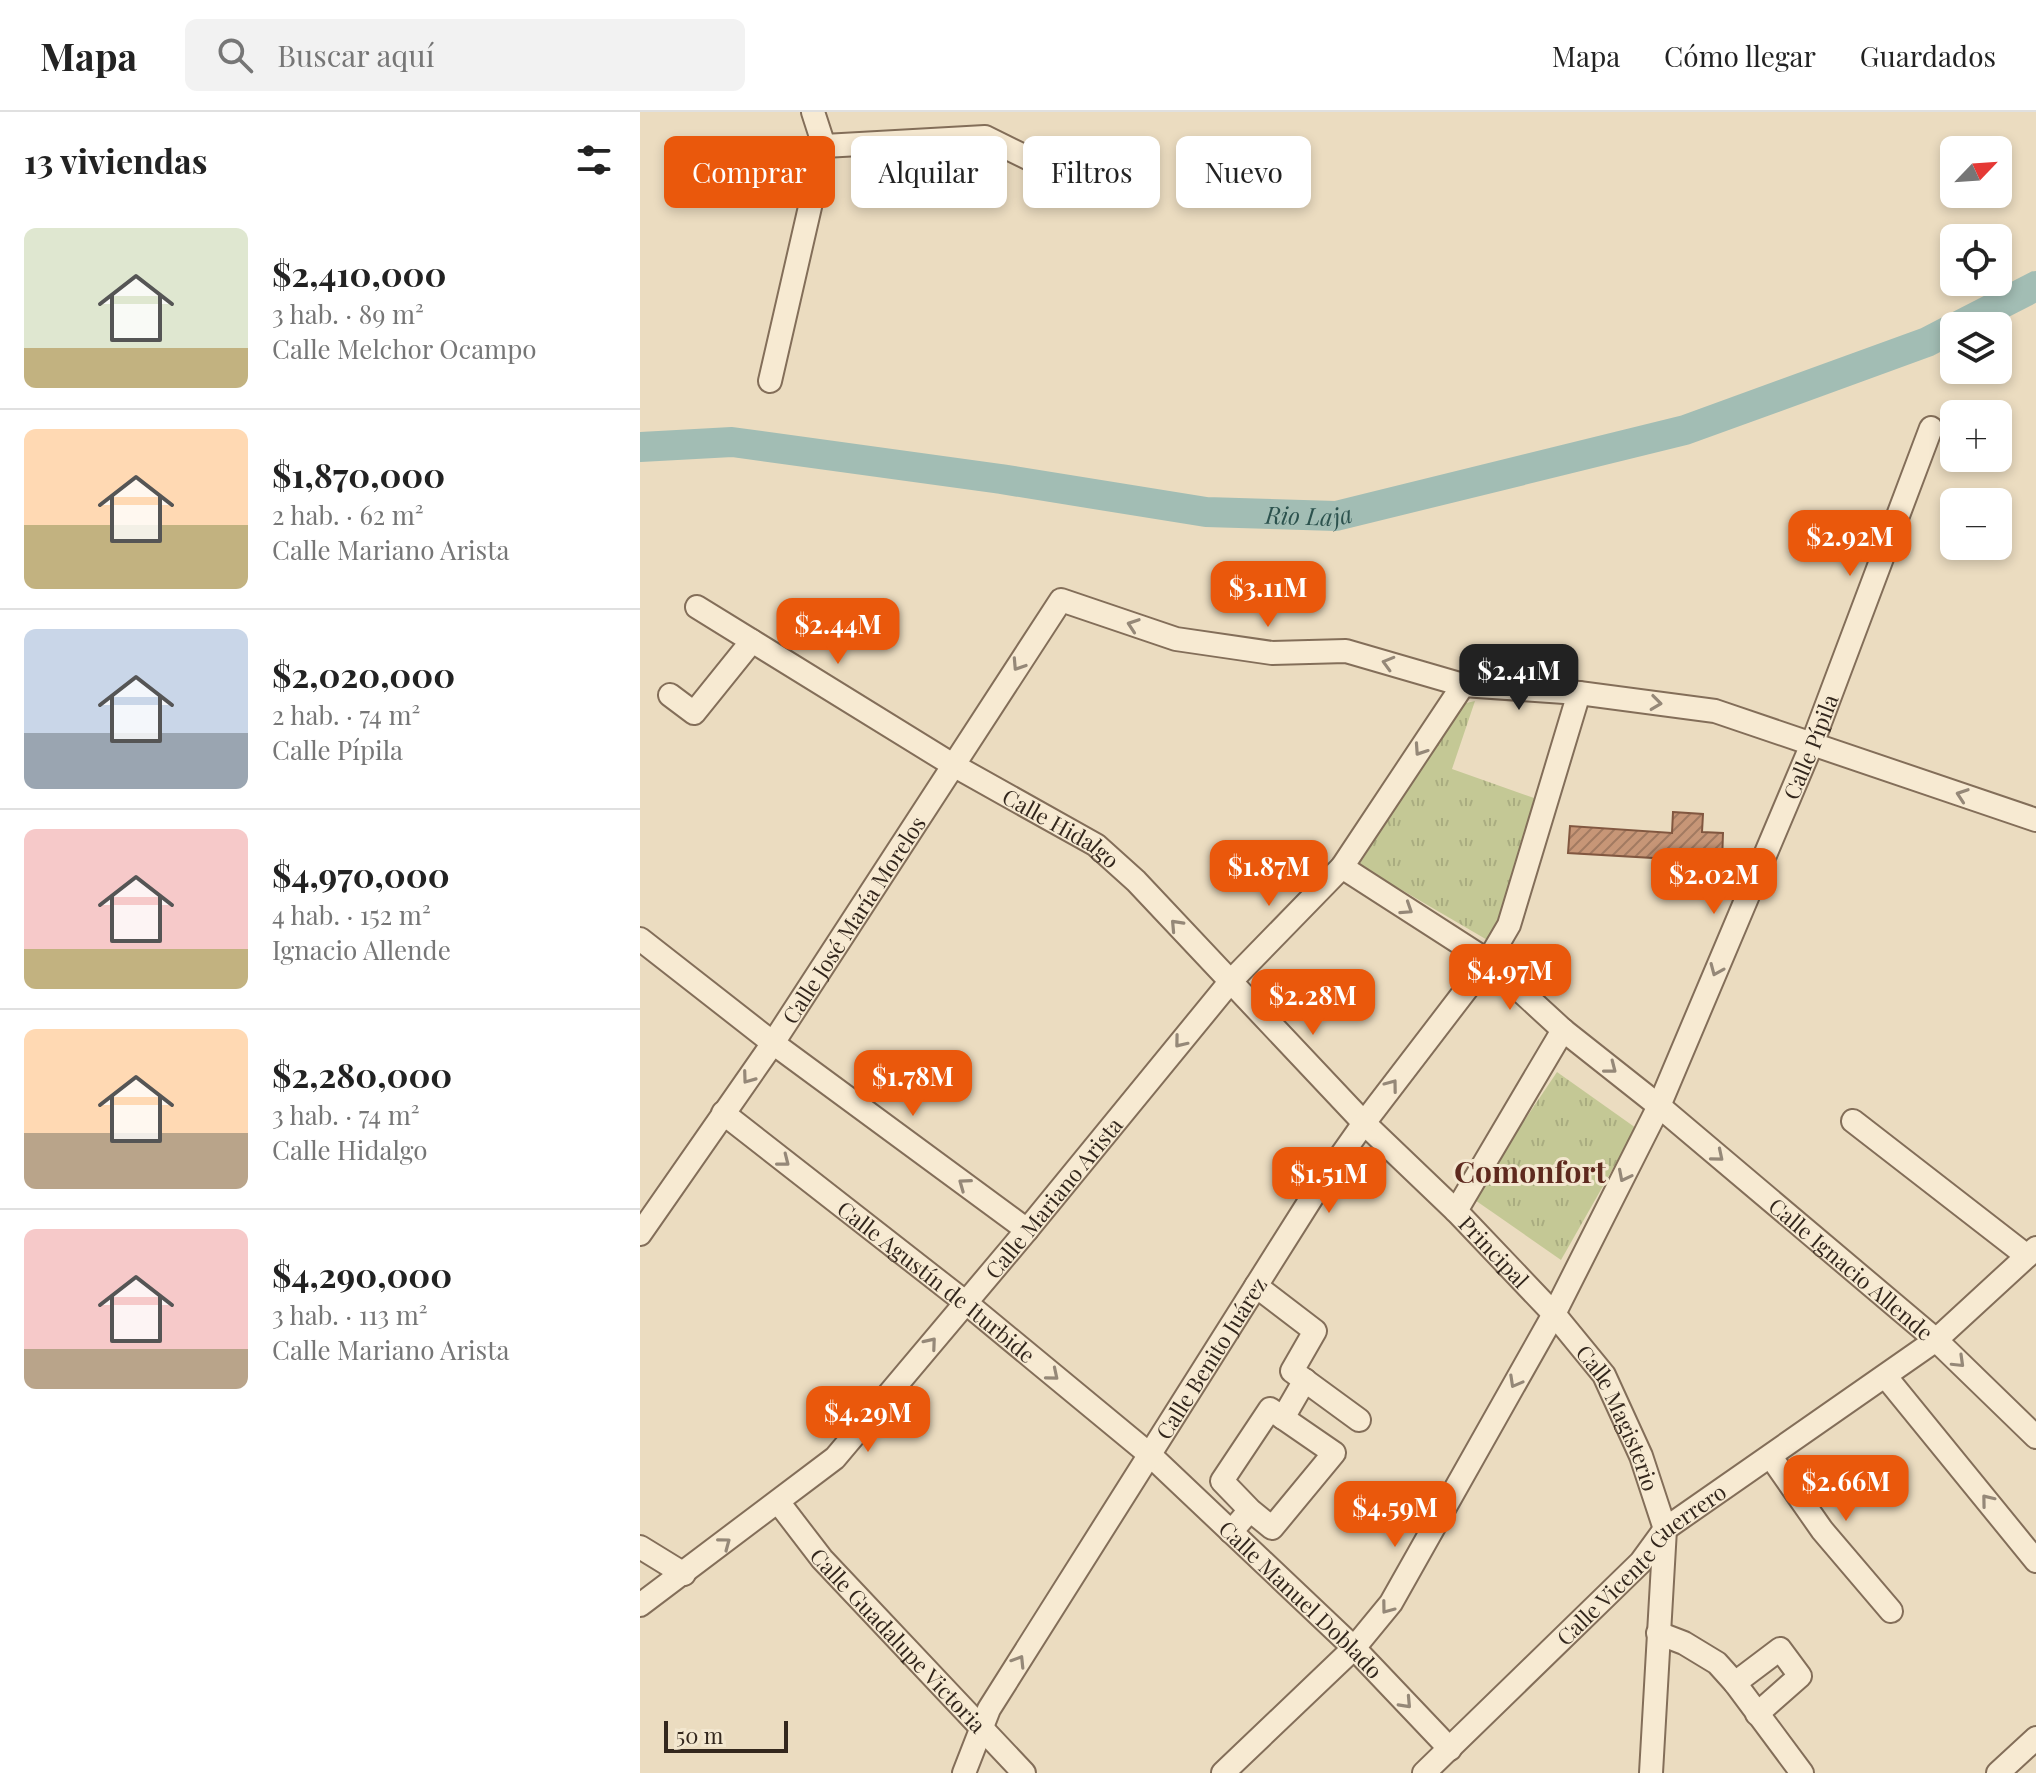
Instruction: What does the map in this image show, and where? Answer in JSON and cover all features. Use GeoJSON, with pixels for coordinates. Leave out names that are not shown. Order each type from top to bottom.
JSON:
{"type":"FeatureCollection","features":[{"type":"Feature","properties":{"kind":"street"},"geometry":{"type":"LineString","coordinates":[[813,112],[821,136]]}},
{"type":"Feature","properties":{"kind":"street"},"geometry":{"type":"LineString","coordinates":[[835,145],[985,137],[1023,156]]}},
{"type":"Feature","properties":{"kind":"street"},"geometry":{"type":"LineString","coordinates":[[770,381],[810,208]]}},
{"type":"Feature","properties":{"kind":"street","name":"Calle Pípila"},"geometry":{"type":"LineString","coordinates":[[1223,1773],[1354,1648],[1391,1603],[1554,1314],[1659,1106],[1812,744],[1931,428]]}},
{"type":"Feature","properties":{"kind":"street","name":"Calle José María Morelos"},"geometry":{"type":"LineString","coordinates":[[640,1234],[773,1043],[1061,600],[1176,639],[1272,653],[1346,651],[1463,685]]}},
{"type":"Feature","properties":{"kind":"street","name":"Calle Hidalgo"},"geometry":{"type":"LineString","coordinates":[[697,607],[953,765],[1096,845],[1136,881],[1364,1123]]}},
{"type":"Feature","properties":{"kind":"street"},"geometry":{"type":"LineString","coordinates":[[670,695],[694,713],[752,641]]}},
{"type":"Feature","properties":{"kind":"street"},"geometry":{"type":"LineString","coordinates":[[1463,685],[1579,693],[1715,711],[2036,820]]}},
{"type":"Feature","properties":{"kind":"street","name":"Calle Mariano Arista"},"geometry":{"type":"LineString","coordinates":[[640,1605],[835,1458],[1230,982],[1342,867],[1463,685]]}},
{"type":"Feature","properties":{"kind":"street","name":"Calle Benito Juárez"},"geometry":{"type":"LineString","coordinates":[[964,1773],[989,1709],[1316,1191],[1488,961],[1509,925],[1579,693]]}},
{"type":"Feature","properties":{"kind":"street","name":"Calle Ignacio Allende"},"geometry":{"type":"LineString","coordinates":[[1342,867],[1488,961],[1563,1030],[1659,1106],[1936,1340],[2036,1437]]}},
{"type":"Feature","properties":{"kind":"street"},"geometry":{"type":"LineString","coordinates":[[640,939],[773,1043],[1027,1230]]}},
{"type":"Feature","properties":{"kind":"street"},"geometry":{"type":"LineString","coordinates":[[1456,1211],[1563,1030]]}},
{"type":"Feature","properties":{"kind":"street","name":"Calle Agustín de Iturbide"},"geometry":{"type":"LineString","coordinates":[[723,1113],[965,1302],[1149,1454]]}},
{"type":"Feature","properties":{"kind":"street"},"geometry":{"type":"LineString","coordinates":[[1853,1121],[2032,1252]]}},
{"type":"Feature","properties":{"kind":"street","name":"Principal"},"geometry":{"type":"LineString","coordinates":[[1364,1123],[1456,1211],[1554,1314]]}},
{"type":"Feature","properties":{"kind":"street","name":"Calle Vicente Guerrero"},"geometry":{"type":"LineString","coordinates":[[1424,1773],[1641,1562],[1665,1529],[1936,1340],[2032,1252]]}},
{"type":"Feature","properties":{"kind":"street"},"geometry":{"type":"LineString","coordinates":[[1256,1286],[1315,1331],[1292,1371],[1359,1420]]}},
{"type":"Feature","properties":{"kind":"street","name":"Calle Magisterio"},"geometry":{"type":"LineString","coordinates":[[1554,1314],[1604,1375],[1641,1456],[1665,1529],[1651,1773]]}},
{"type":"Feature","properties":{"kind":"street"},"geometry":{"type":"LineString","coordinates":[[1886,1377],[2036,1561]]}},
{"type":"Feature","properties":{"kind":"street"},"geometry":{"type":"LineString","coordinates":[[1283,1418],[1305,1380]]}},
{"type":"Feature","properties":{"kind":"street"},"geometry":{"type":"LineString","coordinates":[[1270,1409],[1334,1453],[1272,1528],[1250,1510],[1222,1481],[1270,1409]]}},
{"type":"Feature","properties":{"kind":"street","name":"Calle Manuel Doblado"},"geometry":{"type":"LineString","coordinates":[[1149,1454],[1354,1648],[1450,1749]]}},
{"type":"Feature","properties":{"kind":"street"},"geometry":{"type":"LineString","coordinates":[[1771,1457],[1822,1530],[1891,1611]]}},
{"type":"Feature","properties":{"kind":"street","name":"Calle Guadalupe Victoria"},"geometry":{"type":"LineString","coordinates":[[779,1503],[822,1559],[1024,1773]]}},
{"type":"Feature","properties":{"kind":"street"},"geometry":{"type":"LineString","coordinates":[[1231,1532],[1250,1510]]}},
{"type":"Feature","properties":{"kind":"street"},"geometry":{"type":"LineString","coordinates":[[640,1547],[684,1574]]}},
{"type":"Feature","properties":{"kind":"street"},"geometry":{"type":"LineString","coordinates":[[1658,1633],[1684,1643],[1717,1663],[1802,1773]]}},
{"type":"Feature","properties":{"kind":"street"},"geometry":{"type":"LineString","coordinates":[[1735,1683],[1780,1649],[1800,1676],[1757,1714]]}},
{"type":"Feature","properties":{"kind":"street"},"geometry":{"type":"LineString","coordinates":[[1998,1773],[2036,1738]]}},
{"type":"Feature","properties":{"kind":"green space"},"geometry":{"type":"Polygon","coordinates":[[[1475,701],[1452,769],[1534,798],[1506,917],[1489,941],[1359,865],[1462,704],[1475,701]]]}},
{"type":"Feature","properties":{"kind":"green space"},"geometry":{"type":"Polygon","coordinates":[[[1557,1072],[1636,1128],[1561,1260],[1472,1198],[1557,1072]]]}},
{"type":"Feature","properties":{"kind":"building"},"geometry":{"type":"Polygon","coordinates":[[[1673,812],[1703,814],[1702,832],[1723,833],[1722,862],[1698,861],[1697,881],[1669,879],[1670,859],[1568,853],[1570,826],[1672,833],[1673,812]]]}},
{"type":"Feature","properties":{"kind":"waterway","name":"Rio Laja"},"geometry":{"type":"LineString","coordinates":[[1985,312],[2036,286]]}},
{"type":"Feature","properties":{"kind":"waterway","name":"Rio Laja"},"geometry":{"type":"LineString","coordinates":[[640,447],[732,442],[1001,479],[1206,512],[1336,516],[1685,430],[1940,335]]}},
{"type":"Feature","properties":{"kind":"district","name":"Comonfort"},"geometry":{"type":"Point","coordinates":[1530,1171]}}]}
